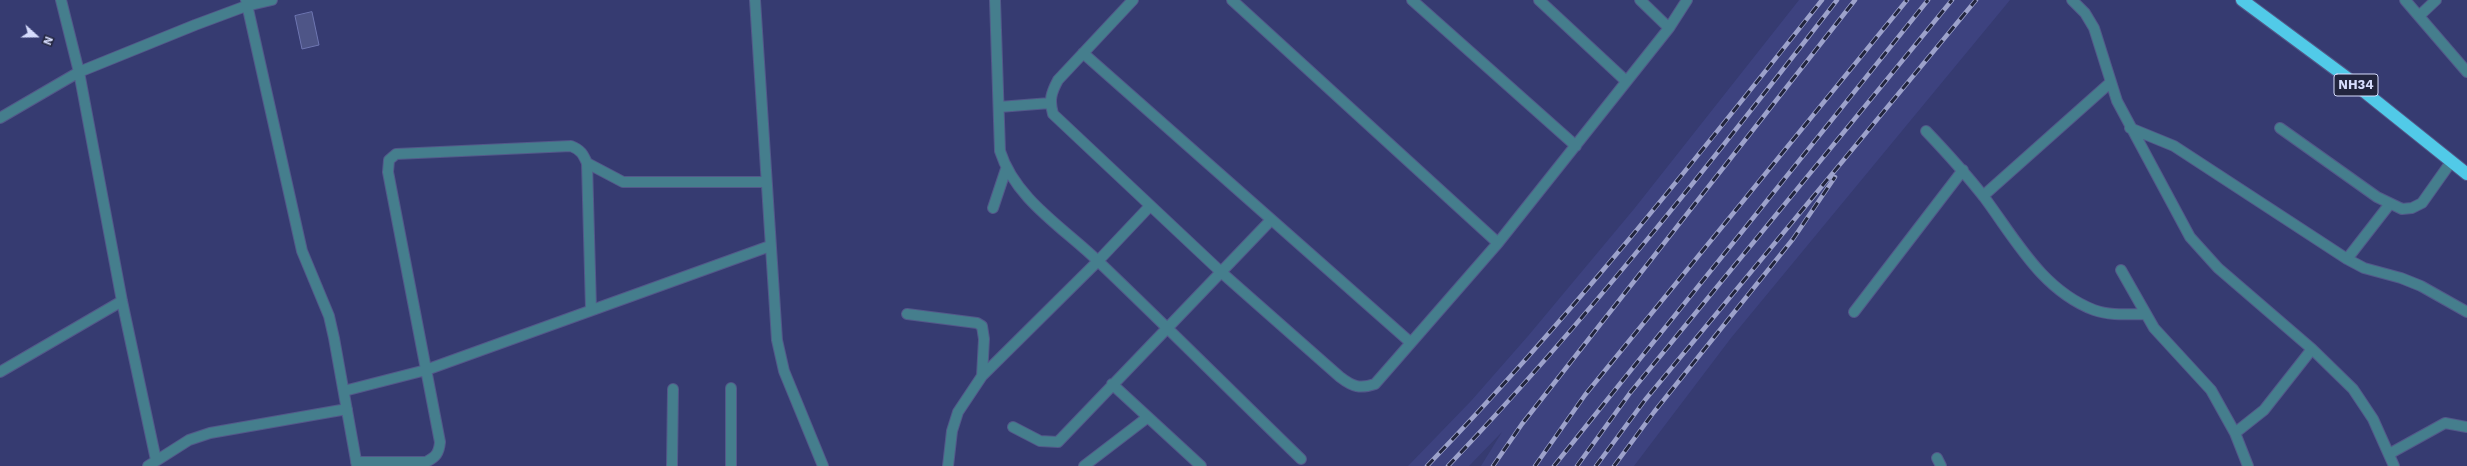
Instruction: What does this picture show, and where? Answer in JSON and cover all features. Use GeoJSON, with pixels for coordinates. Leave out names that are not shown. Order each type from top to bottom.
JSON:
{"type":"FeatureCollection","features":[{"type":"Feature","properties":{"kind":"highway","name":"NH34"},"geometry":{"type":"LineString","coordinates":[[2242,0],[2346,77],[2467,174]]}},
{"type":"Feature","properties":{"kind":"street"},"geometry":{"type":"LineString","coordinates":[[61,0],[79,72],[152,463],[189,440],[210,433],[347,409]]}},
{"type":"Feature","properties":{"kind":"street"},"geometry":{"type":"LineString","coordinates":[[0,118],[79,72],[246,3],[272,0]]}},
{"type":"Feature","properties":{"kind":"street"},"geometry":{"type":"LineString","coordinates":[[755,0],[777,340],[784,371],[823,466]]}},
{"type":"Feature","properties":{"kind":"street"},"geometry":{"type":"LineString","coordinates":[[995,0],[1000,151],[1006,169],[1020,190],[1098,261],[1301,459]]}},
{"type":"Feature","properties":{"kind":"street"},"geometry":{"type":"LineString","coordinates":[[1133,0],[1058,80],[1051,93],[1050,103],[1053,114],[1221,272],[1352,386],[1362,388],[1375,384],[1410,342],[1498,243],[1669,28],[1687,0]]}},
{"type":"Feature","properties":{"kind":"street"},"geometry":{"type":"LineString","coordinates":[[1232,0],[1498,243]]}},
{"type":"Feature","properties":{"kind":"street"},"geometry":{"type":"LineString","coordinates":[[1412,0],[1576,146]]}},
{"type":"Feature","properties":{"kind":"street"},"geometry":{"type":"LineString","coordinates":[[1539,0],[1626,81]]}},
{"type":"Feature","properties":{"kind":"street"},"geometry":{"type":"LineString","coordinates":[[1640,0],[1669,28]]}},
{"type":"Feature","properties":{"kind":"street"},"geometry":{"type":"LineString","coordinates":[[2072,0],[2085,13],[2094,28],[2111,82],[2130,128],[2190,237],[2218,268],[2339,373],[2364,403],[2394,466]]}},
{"type":"Feature","properties":{"kind":"street"},"geometry":{"type":"LineString","coordinates":[[2405,0],[2467,72]]}},
{"type":"Feature","properties":{"kind":"street"},"geometry":{"type":"LineString","coordinates":[[2419,16],[2436,0]]}},
{"type":"Feature","properties":{"kind":"street"},"geometry":{"type":"LineString","coordinates":[[246,3],[302,251],[329,316],[357,464],[426,462],[434,458],[439,452],[440,442],[388,172],[389,160],[396,154],[571,146],[583,153],[587,163],[591,309]]}},
{"type":"Feature","properties":{"kind":"street"},"geometry":{"type":"LineString","coordinates":[[1083,53],[1410,342]]}},
{"type":"Feature","properties":{"kind":"street"},"geometry":{"type":"LineString","coordinates":[[1983,196],[2111,82]]}},
{"type":"Feature","properties":{"kind":"street"},"geometry":{"type":"LineString","coordinates":[[999,107],[1050,103]]}},
{"type":"Feature","properties":{"kind":"street"},"geometry":{"type":"LineString","coordinates":[[2130,128],[2179,149],[2347,259],[2364,268],[2401,278],[2421,286],[2467,312]]}},
{"type":"Feature","properties":{"kind":"street"},"geometry":{"type":"LineString","coordinates":[[2280,128],[2389,204],[2402,209],[2412,208],[2422,203],[2451,162]]}},
{"type":"Feature","properties":{"kind":"street"},"geometry":{"type":"LineString","coordinates":[[1926,131],[1963,170],[2035,268],[2056,288],[2096,311],[2116,314],[2145,314]]}},
{"type":"Feature","properties":{"kind":"street"},"geometry":{"type":"LineString","coordinates":[[587,163],[623,182],[766,182]]}},
{"type":"Feature","properties":{"kind":"street"},"geometry":{"type":"LineString","coordinates":[[993,208],[1006,169]]}},
{"type":"Feature","properties":{"kind":"street"},"geometry":{"type":"LineString","coordinates":[[1854,312],[1963,170]]}},
{"type":"Feature","properties":{"kind":"street"},"geometry":{"type":"LineString","coordinates":[[2347,259],[2389,204]]}},
{"type":"Feature","properties":{"kind":"street"},"geometry":{"type":"LineString","coordinates":[[948,466],[952,431],[958,412],[982,376],[1098,261],[1150,206]]}},
{"type":"Feature","properties":{"kind":"street"},"geometry":{"type":"LineString","coordinates":[[1013,427],[1040,441],[1058,442],[1271,220]]}},
{"type":"Feature","properties":{"kind":"street"},"geometry":{"type":"LineString","coordinates":[[344,391],[426,370],[591,309],[770,246]]}},
{"type":"Feature","properties":{"kind":"street"},"geometry":{"type":"LineString","coordinates":[[2121,270],[2154,328],[2211,390],[2235,433],[2248,466]]}},
{"type":"Feature","properties":{"kind":"street"},"geometry":{"type":"LineString","coordinates":[[0,372],[122,301]]}},
{"type":"Feature","properties":{"kind":"street"},"geometry":{"type":"LineString","coordinates":[[907,314],[977,323],[982,326],[984,339],[982,376]]}},
{"type":"Feature","properties":{"kind":"street"},"geometry":{"type":"LineString","coordinates":[[2235,433],[2264,410],[2312,349]]}},
{"type":"Feature","properties":{"kind":"street"},"geometry":{"type":"LineString","coordinates":[[1112,384],[1201,466]]}},
{"type":"Feature","properties":{"kind":"street"},"geometry":{"type":"LineString","coordinates":[[731,388],[731,466]]}},
{"type":"Feature","properties":{"kind":"street"},"geometry":{"type":"LineString","coordinates":[[672,466],[673,389]]}},
{"type":"Feature","properties":{"kind":"street"},"geometry":{"type":"LineString","coordinates":[[1084,466],[1148,417]]}},
{"type":"Feature","properties":{"kind":"street"},"geometry":{"type":"LineString","coordinates":[[2389,454],[2445,423],[2467,428]]}},
{"type":"Feature","properties":{"kind":"shaded area"},"geometry":{"type":"Polygon","coordinates":[[[1799,0],[2010,0],[1731,338],[1634,466],[1481,466],[1502,432],[1469,466],[1408,466],[1471,401],[1528,336],[1634,209],[1799,0]]]}},
{"type":"Feature","properties":{"kind":"building"},"geometry":{"type":"Polygon","coordinates":[[[312,12],[319,45],[302,49],[295,16],[312,12]]]}},
{"type":"Feature","properties":{"kind":"railway"},"geometry":{"type":"LineString","coordinates":[[1427,466],[1531,354],[1581,296],[1679,179],[1822,0]]}},
{"type":"Feature","properties":{"kind":"railway"},"geometry":{"type":"LineString","coordinates":[[1448,466],[1500,410],[1600,296],[1744,120],[1837,0]]}},
{"type":"Feature","properties":{"kind":"railway"},"geometry":{"type":"LineString","coordinates":[[1493,466],[1522,424],[1855,0]]}},
{"type":"Feature","properties":{"kind":"railway"},"geometry":{"type":"LineString","coordinates":[[1535,466],[1585,395],[1907,0]]}},
{"type":"Feature","properties":{"kind":"railway"},"geometry":{"type":"LineString","coordinates":[[1554,466],[1928,0]]}},
{"type":"Feature","properties":{"kind":"railway"},"geometry":{"type":"LineString","coordinates":[[1577,466],[1630,393],[1952,0]]}},
{"type":"Feature","properties":{"kind":"railway"},"geometry":{"type":"LineString","coordinates":[[1596,466],[1645,400],[1976,0]]}},
{"type":"Feature","properties":{"kind":"railway"},"geometry":{"type":"LineString","coordinates":[[1614,466],[1654,412],[1793,239],[1835,177]]}}]}
